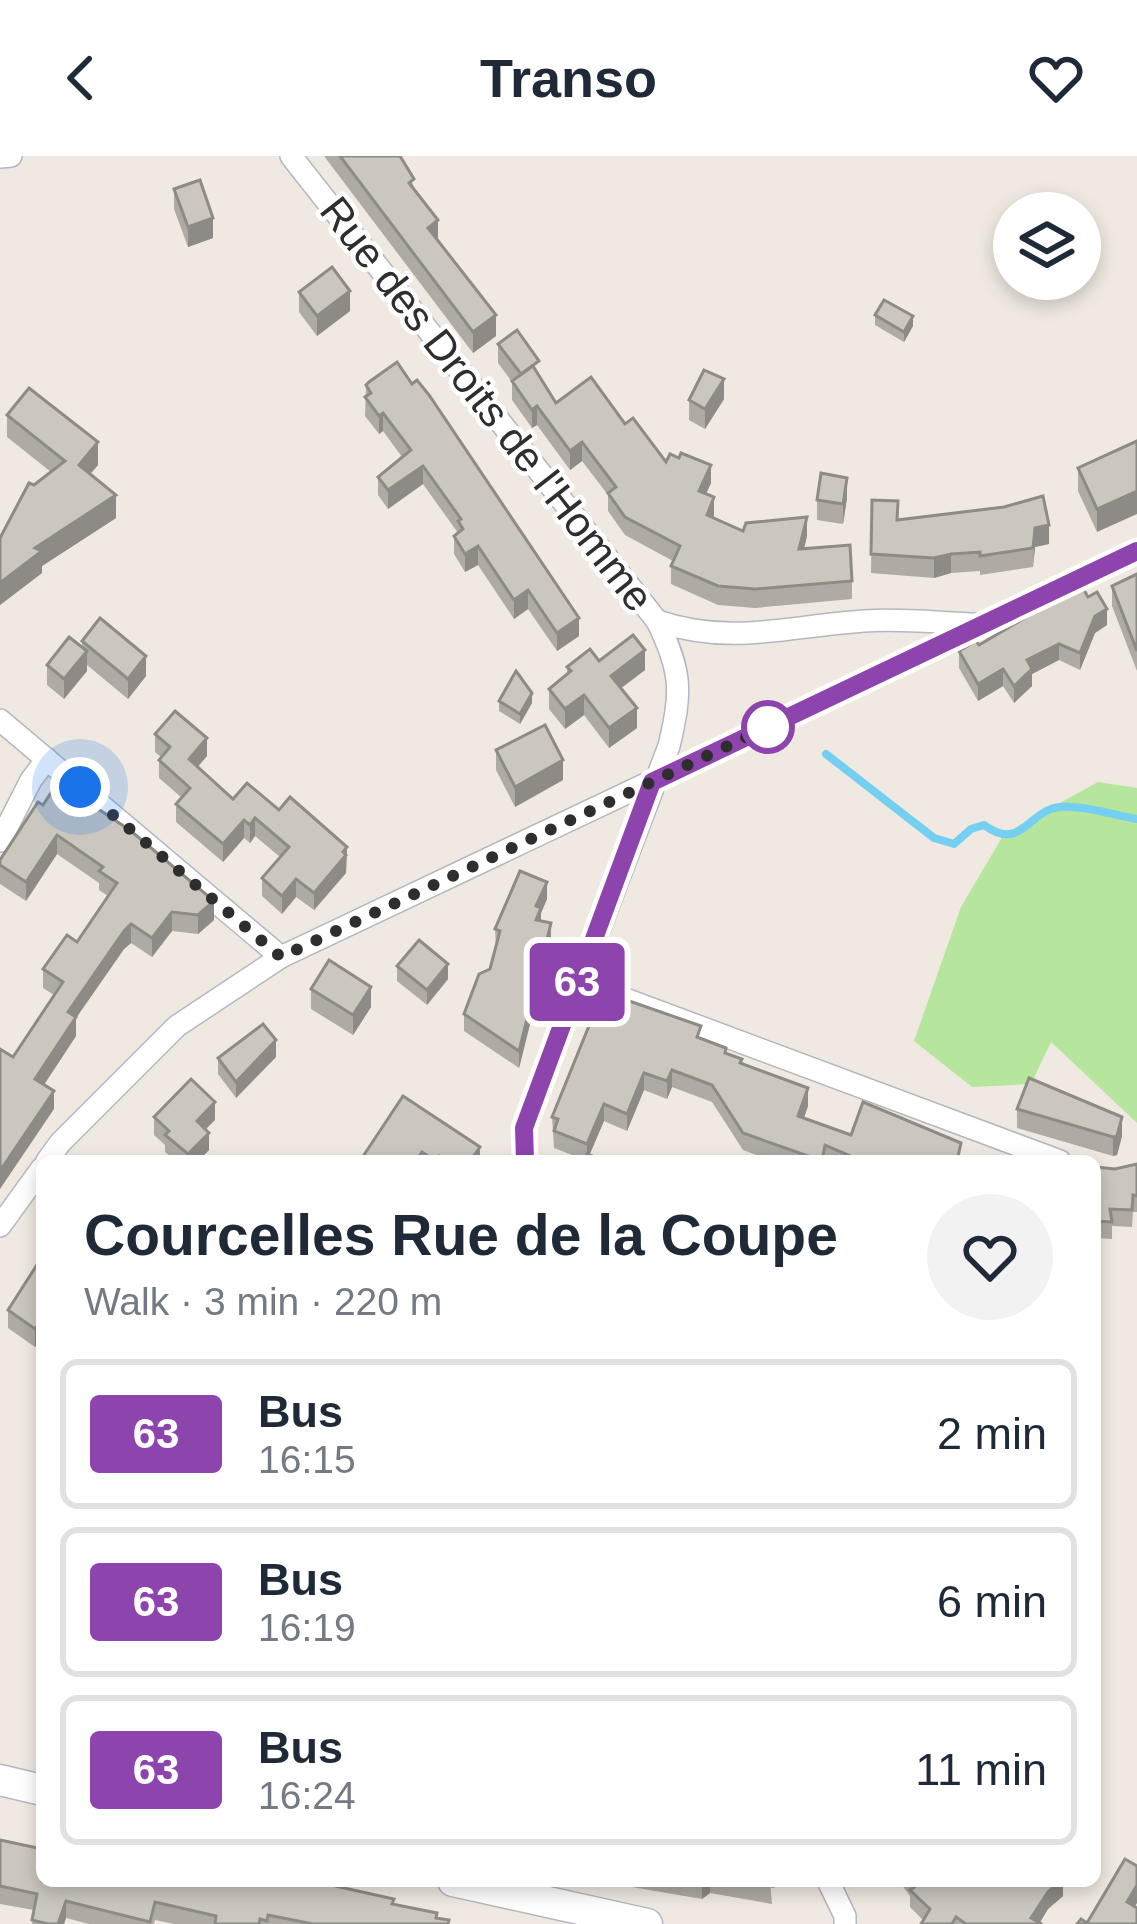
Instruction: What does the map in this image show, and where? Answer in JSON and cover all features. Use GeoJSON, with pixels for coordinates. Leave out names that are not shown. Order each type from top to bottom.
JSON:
{"type":"FeatureCollection","features":[{"type":"Feature","properties":{"kind":"main road"},"geometry":{"type":"LineString","coordinates":[[0,1780],[36,1789]]}},
{"type":"Feature","properties":{"kind":"main road"},"geometry":{"type":"LineString","coordinates":[[480,1887],[647,1924]]}},
{"type":"Feature","properties":{"kind":"street"},"geometry":{"type":"LineString","coordinates":[[0,158],[11,156]]}},
{"type":"Feature","properties":{"kind":"street","name":"Rue des Droits de l'Homme"},"geometry":{"type":"LineString","coordinates":[[291,156],[657,621],[695,634],[757,633],[867,620],[983,625]]}},
{"type":"Feature","properties":{"kind":"street"},"geometry":{"type":"LineString","coordinates":[[54,1155],[177,1026],[281,957],[1137,551]]}},
{"type":"Feature","properties":{"kind":"street"},"geometry":{"type":"LineString","coordinates":[[525,1155],[524,1128],[669,746],[679,703],[676,659],[657,621]]}},
{"type":"Feature","properties":{"kind":"street"},"geometry":{"type":"LineString","coordinates":[[0,720],[281,957]]}},
{"type":"Feature","properties":{"kind":"street"},"geometry":{"type":"LineString","coordinates":[[0,841],[47,759]]}},
{"type":"Feature","properties":{"kind":"street"},"geometry":{"type":"LineString","coordinates":[[578,981],[1044,1155]]}},
{"type":"Feature","properties":{"kind":"street"},"geometry":{"type":"LineString","coordinates":[[0,1226],[36,1177]]}},
{"type":"Feature","properties":{"kind":"street"},"geometry":{"type":"LineString","coordinates":[[831,1887],[845,1916],[844,1924]]}},
{"type":"Feature","properties":{"kind":"green space"},"geometry":{"type":"Polygon","coordinates":[[[1098,782],[1137,788],[1137,1123],[1051,1042],[1031,1084],[972,1087],[914,1041],[961,907],[1004,834],[1098,782]]]}},
{"type":"Feature","properties":{"kind":"building"},"geometry":{"type":"Polygon","coordinates":[[[340,156],[400,156],[414,179],[409,183],[438,220],[428,228],[496,315],[473,332],[340,156]]]}},
{"type":"Feature","properties":{"kind":"building"},"geometry":{"type":"Polygon","coordinates":[[[200,180],[213,218],[188,227],[174,189],[200,180]]]}},
{"type":"Feature","properties":{"kind":"building"},"geometry":{"type":"Polygon","coordinates":[[[332,267],[350,291],[317,316],[299,292],[332,267]]]}},
{"type":"Feature","properties":{"kind":"building"},"geometry":{"type":"Polygon","coordinates":[[[884,300],[913,316],[904,332],[875,315],[884,300]]]}},
{"type":"Feature","properties":{"kind":"building"},"geometry":{"type":"Polygon","coordinates":[[[517,330],[539,361],[521,374],[498,344],[517,330]]]}},
{"type":"Feature","properties":{"kind":"building"},"geometry":{"type":"Polygon","coordinates":[[[397,362],[412,384],[417,380],[429,395],[579,618],[557,633],[528,590],[514,600],[478,546],[465,554],[454,536],[463,529],[461,519],[423,466],[388,490],[378,477],[411,450],[365,397],[371,393],[366,385],[397,362]]]}},
{"type":"Feature","properties":{"kind":"building"},"geometry":{"type":"Polygon","coordinates":[[[533,366],[556,403],[591,377],[625,424],[633,418],[666,462],[670,454],[679,458],[681,453],[711,465],[699,491],[714,497],[707,515],[743,531],[746,523],[807,517],[799,549],[850,545],[852,581],[755,589],[718,586],[671,566],[680,546],[625,517],[608,493],[616,487],[582,442],[570,451],[537,406],[532,410],[512,381],[533,366]]]}},
{"type":"Feature","properties":{"kind":"building"},"geometry":{"type":"Polygon","coordinates":[[[704,370],[724,379],[705,409],[689,400],[704,370]]]}},
{"type":"Feature","properties":{"kind":"building"},"geometry":{"type":"Polygon","coordinates":[[[29,388],[98,442],[79,465],[116,495],[35,548],[42,551],[0,583],[0,538],[29,483],[34,485],[65,461],[7,415],[29,388]]]}},
{"type":"Feature","properties":{"kind":"building"},"geometry":{"type":"Polygon","coordinates":[[[1137,441],[1137,491],[1097,509],[1078,468],[1137,441]]]}},
{"type":"Feature","properties":{"kind":"building"},"geometry":{"type":"Polygon","coordinates":[[[821,473],[847,478],[843,504],[817,500],[821,473]]]}},
{"type":"Feature","properties":{"kind":"building"},"geometry":{"type":"Polygon","coordinates":[[[1043,496],[1049,525],[1035,528],[1033,548],[934,558],[871,554],[872,500],[898,501],[897,520],[1004,507],[1043,496]]]}},
{"type":"Feature","properties":{"kind":"building"},"geometry":{"type":"Polygon","coordinates":[[[1137,574],[1137,651],[1112,586],[1137,574]]]}},
{"type":"Feature","properties":{"kind":"building"},"geometry":{"type":"Polygon","coordinates":[[[1081,585],[1088,597],[1097,592],[1107,609],[1095,616],[1080,653],[1059,644],[1027,660],[1032,669],[1014,686],[1003,669],[978,684],[959,651],[976,641],[979,645],[1081,585]]]}},
{"type":"Feature","properties":{"kind":"building"},"geometry":{"type":"Polygon","coordinates":[[[100,618],[146,656],[128,679],[82,641],[100,618]]]}},
{"type":"Feature","properties":{"kind":"building"},"geometry":{"type":"Polygon","coordinates":[[[633,635],[645,650],[611,676],[637,708],[609,728],[584,695],[565,709],[549,689],[571,671],[567,667],[590,649],[599,661],[633,635]]]}},
{"type":"Feature","properties":{"kind":"building"},"geometry":{"type":"Polygon","coordinates":[[[69,637],[87,651],[64,679],[47,665],[69,637]]]}},
{"type":"Feature","properties":{"kind":"building"},"geometry":{"type":"Polygon","coordinates":[[[516,671],[532,693],[520,714],[499,701],[516,671]]]}},
{"type":"Feature","properties":{"kind":"building"},"geometry":{"type":"Polygon","coordinates":[[[175,711],[207,738],[189,759],[233,799],[247,783],[279,810],[290,797],[347,847],[346,855],[314,893],[296,879],[282,896],[262,878],[289,847],[255,818],[250,825],[244,820],[223,844],[176,804],[190,788],[159,760],[170,747],[155,734],[175,711]]]}},
{"type":"Feature","properties":{"kind":"building"},"geometry":{"type":"Polygon","coordinates":[[[545,725],[563,760],[515,787],[496,750],[545,725]]]}},
{"type":"Feature","properties":{"kind":"building"},"geometry":{"type":"Polygon","coordinates":[[[58,782],[131,831],[214,901],[198,915],[172,912],[152,938],[131,924],[124,931],[68,1012],[76,1017],[35,1079],[54,1091],[0,1171],[0,1049],[13,1057],[63,982],[43,969],[67,935],[77,942],[117,883],[99,871],[103,867],[57,835],[26,882],[0,865],[38,802],[43,805],[58,782]]]}},
{"type":"Feature","properties":{"kind":"building"},"geometry":{"type":"Polygon","coordinates":[[[520,871],[547,882],[536,906],[541,908],[536,920],[551,923],[519,1051],[464,1014],[479,974],[490,969],[500,931],[495,929],[520,871]]]}},
{"type":"Feature","properties":{"kind":"building"},"geometry":{"type":"Polygon","coordinates":[[[419,940],[448,964],[427,990],[397,966],[419,940]]]}},
{"type":"Feature","properties":{"kind":"building"},"geometry":{"type":"Polygon","coordinates":[[[329,960],[371,987],[353,1015],[311,989],[329,960]]]}},
{"type":"Feature","properties":{"kind":"building"},"geometry":{"type":"Polygon","coordinates":[[[595,989],[701,1026],[697,1037],[726,1048],[725,1053],[742,1059],[740,1063],[808,1088],[798,1116],[851,1135],[863,1102],[961,1143],[958,1155],[848,1155],[825,1145],[823,1155],[805,1155],[743,1133],[712,1085],[672,1070],[667,1081],[644,1073],[627,1114],[604,1104],[587,1144],[554,1131],[558,1119],[552,1117],[595,1011],[589,1010],[595,989]]]}},
{"type":"Feature","properties":{"kind":"building"},"geometry":{"type":"Polygon","coordinates":[[[263,1024],[276,1040],[236,1082],[218,1058],[263,1024]]]}},
{"type":"Feature","properties":{"kind":"building"},"geometry":{"type":"Polygon","coordinates":[[[1029,1078],[1122,1117],[1117,1136],[1017,1109],[1029,1078]]]}},
{"type":"Feature","properties":{"kind":"building"},"geometry":{"type":"Polygon","coordinates":[[[191,1079],[215,1102],[197,1121],[209,1133],[188,1154],[165,1135],[169,1131],[154,1117],[191,1079]]]}},
{"type":"Feature","properties":{"kind":"building"},"geometry":{"type":"Polygon","coordinates":[[[403,1096],[480,1147],[474,1155],[364,1155],[403,1096]]]}},
{"type":"Feature","properties":{"kind":"building"},"geometry":{"type":"Polygon","coordinates":[[[1137,1164],[1137,1196],[1133,1195],[1132,1210],[1110,1209],[1112,1222],[1101,1221],[1101,1168],[1137,1164]]]}},
{"type":"Feature","properties":{"kind":"building"},"geometry":{"type":"Polygon","coordinates":[[[36,1266],[36,1328],[8,1310],[36,1266]]]}},
{"type":"Feature","properties":{"kind":"building"},"geometry":{"type":"Polygon","coordinates":[[[0,1840],[36,1848],[36,1887],[340,1887],[394,1899],[392,1904],[449,1920],[448,1924],[313,1924],[268,1915],[259,1924],[215,1924],[216,1916],[155,1902],[150,1922],[66,1901],[58,1924],[48,1924],[32,1920],[37,1894],[0,1886],[0,1840]]]}},
{"type":"Feature","properties":{"kind":"building"},"geometry":{"type":"Polygon","coordinates":[[[1125,1859],[1137,1866],[1137,1885],[1127,1902],[1137,1908],[1137,1924],[1077,1924],[1081,1919],[1087,1923],[1125,1859]]]}},
{"type":"Feature","properties":{"kind":"building"},"geometry":{"type":"Polygon","coordinates":[[[1053,1887],[1031,1918],[1042,1924],[966,1924],[956,1917],[952,1924],[921,1924],[930,1909],[910,1890],[1053,1887]]]}},
{"type":"Feature","properties":{"kind":"waterway"},"geometry":{"type":"LineString","coordinates":[[826,754],[934,838],[954,844],[984,825],[997,832],[1017,832],[1049,809],[1060,807],[1137,819]]}},
{"type":"Feature","properties":{"kind":"bus line","name":"63"},"geometry":{"type":"LineString","coordinates":[[525,1155],[524,1128],[652,782],[1137,551]]}},
{"type":"Feature","properties":{"kind":"route"},"geometry":{"type":"LineString","coordinates":[[80,787],[281,957],[768,727]]}}]}
